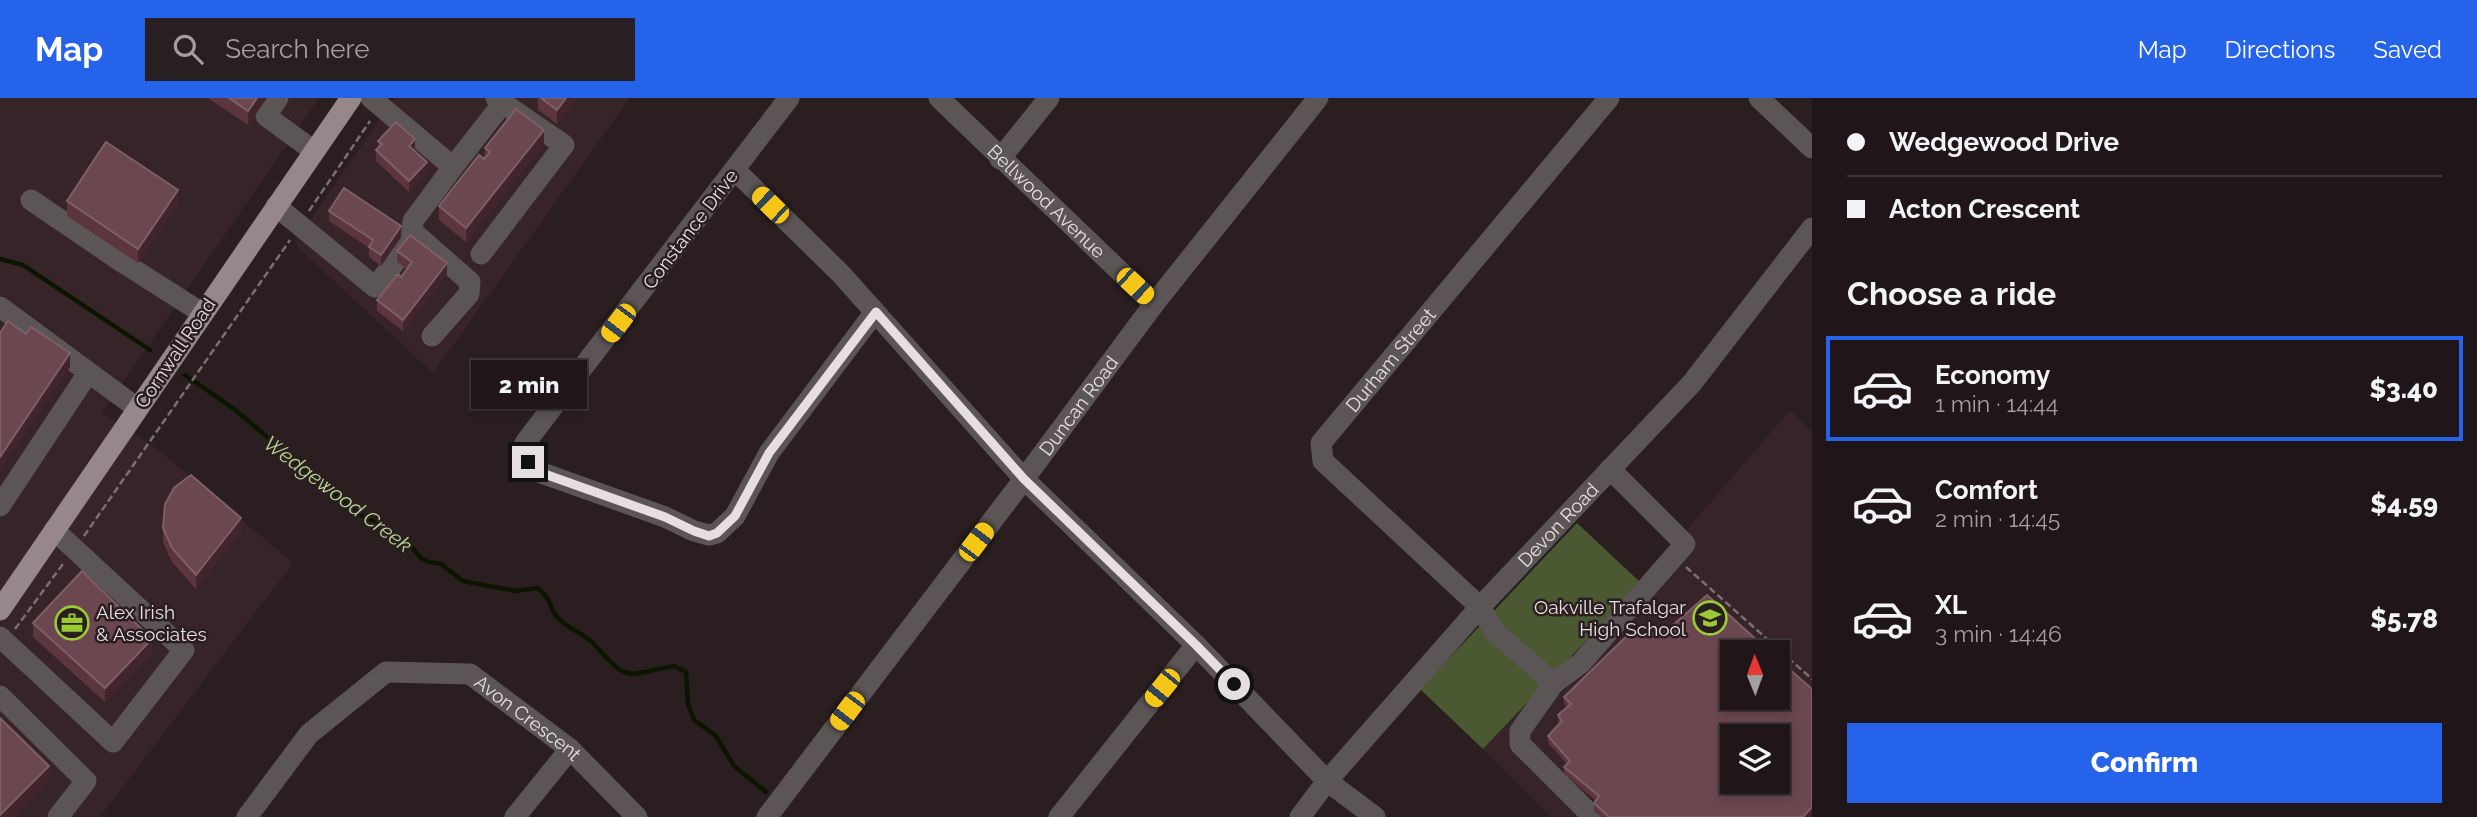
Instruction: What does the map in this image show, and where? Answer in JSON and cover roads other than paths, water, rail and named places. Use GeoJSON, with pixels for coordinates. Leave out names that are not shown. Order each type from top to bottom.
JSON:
{"type":"FeatureCollection","features":[{"type":"Feature","properties":{"kind":"main road","name":"Cornwall Road"},"geometry":{"type":"LineString","coordinates":[[2,602],[351,98]]}},
{"type":"Feature","properties":{"kind":"street"},"geometry":{"type":"LineString","coordinates":[[278,98],[266,116],[314,151]]}},
{"type":"Feature","properties":{"kind":"street"},"geometry":{"type":"LineString","coordinates":[[371,98],[453,167]]}},
{"type":"Feature","properties":{"kind":"street","name":"Constance Drive"},"geometry":{"type":"LineString","coordinates":[[789,98],[525,443],[524,457],[539,472],[665,517],[694,531],[709,536],[717,533],[735,516],[769,453],[876,312]]}},
{"type":"Feature","properties":{"kind":"street","name":"Bellwood Avenue"},"geometry":{"type":"LineString","coordinates":[[939,98],[1154,304]]}},
{"type":"Feature","properties":{"kind":"street"},"geometry":{"type":"LineString","coordinates":[[1000,159],[1049,98]]}},
{"type":"Feature","properties":{"kind":"street","name":"Duncan Road"},"geometry":{"type":"LineString","coordinates":[[767,817],[1154,304],[1318,98]]}},
{"type":"Feature","properties":{"kind":"street","name":"Durham Street"},"geometry":{"type":"LineString","coordinates":[[1554,683],[1494,632],[1480,607],[1323,461],[1321,443],[1609,98]]}},
{"type":"Feature","properties":{"kind":"street"},"geometry":{"type":"LineString","coordinates":[[1759,98],[1812,148]]}},
{"type":"Feature","properties":{"kind":"street"},"geometry":{"type":"LineString","coordinates":[[276,206],[375,287],[411,243],[413,221],[500,101],[564,145],[481,254]]}},
{"type":"Feature","properties":{"kind":"street"},"geometry":{"type":"LineString","coordinates":[[735,170],[841,274],[1024,479],[1196,645],[1327,781],[1376,817]]}},
{"type":"Feature","properties":{"kind":"street"},"geometry":{"type":"LineString","coordinates":[[31,200],[202,313]]}},
{"type":"Feature","properties":{"kind":"street","name":"Devon Road"},"geometry":{"type":"LineString","coordinates":[[1300,817],[1327,781],[1480,607],[1692,383],[1812,228]]}},
{"type":"Feature","properties":{"kind":"street"},"geometry":{"type":"LineString","coordinates":[[412,231],[470,282],[469,294],[432,336]]}},
{"type":"Feature","properties":{"kind":"street"},"geometry":{"type":"LineString","coordinates":[[0,307],[137,408]]}},
{"type":"Feature","properties":{"kind":"street"},"geometry":{"type":"LineString","coordinates":[[0,506],[88,373]]}},
{"type":"Feature","properties":{"kind":"street"},"geometry":{"type":"LineString","coordinates":[[1593,817],[1520,744],[1520,731],[1554,683],[1581,663],[1680,550],[1611,470]]}},
{"type":"Feature","properties":{"kind":"street"},"geometry":{"type":"LineString","coordinates":[[3,639],[113,742],[184,650],[54,530]]}},
{"type":"Feature","properties":{"kind":"street"},"geometry":{"type":"LineString","coordinates":[[1059,817],[1196,645]]}},
{"type":"Feature","properties":{"kind":"street","name":"Avon Crescent"},"geometry":{"type":"LineString","coordinates":[[247,817],[309,734],[386,672],[470,674],[570,749],[636,817]]}},
{"type":"Feature","properties":{"kind":"street"},"geometry":{"type":"LineString","coordinates":[[0,696],[86,781],[58,817]]}},
{"type":"Feature","properties":{"kind":"street"},"geometry":{"type":"LineString","coordinates":[[515,817],[570,749]]}},
{"type":"Feature","properties":{"kind":"waterway","name":"Wedgewood Creek"},"geometry":{"type":"LineString","coordinates":[[0,259],[23,265],[150,350]]}},
{"type":"Feature","properties":{"kind":"waterway","name":"Wedgewood Creek"},"geometry":{"type":"LineString","coordinates":[[185,375],[234,409],[359,514],[409,544],[421,558],[441,564],[463,581],[515,591],[537,588],[549,600],[558,618],[590,640],[622,671],[636,674],[674,666],[686,672],[688,704],[694,720],[716,736],[734,766],[766,792]]}},
{"type":"Feature","properties":{"kind":"place","name":"Oakville Trafalgar High School"},"geometry":{"type":"Point","coordinates":[1710,618]}},
{"type":"Feature","properties":{"kind":"place","name":"Alex Irish & Associates"},"geometry":{"type":"Point","coordinates":[72,623]}}]}
